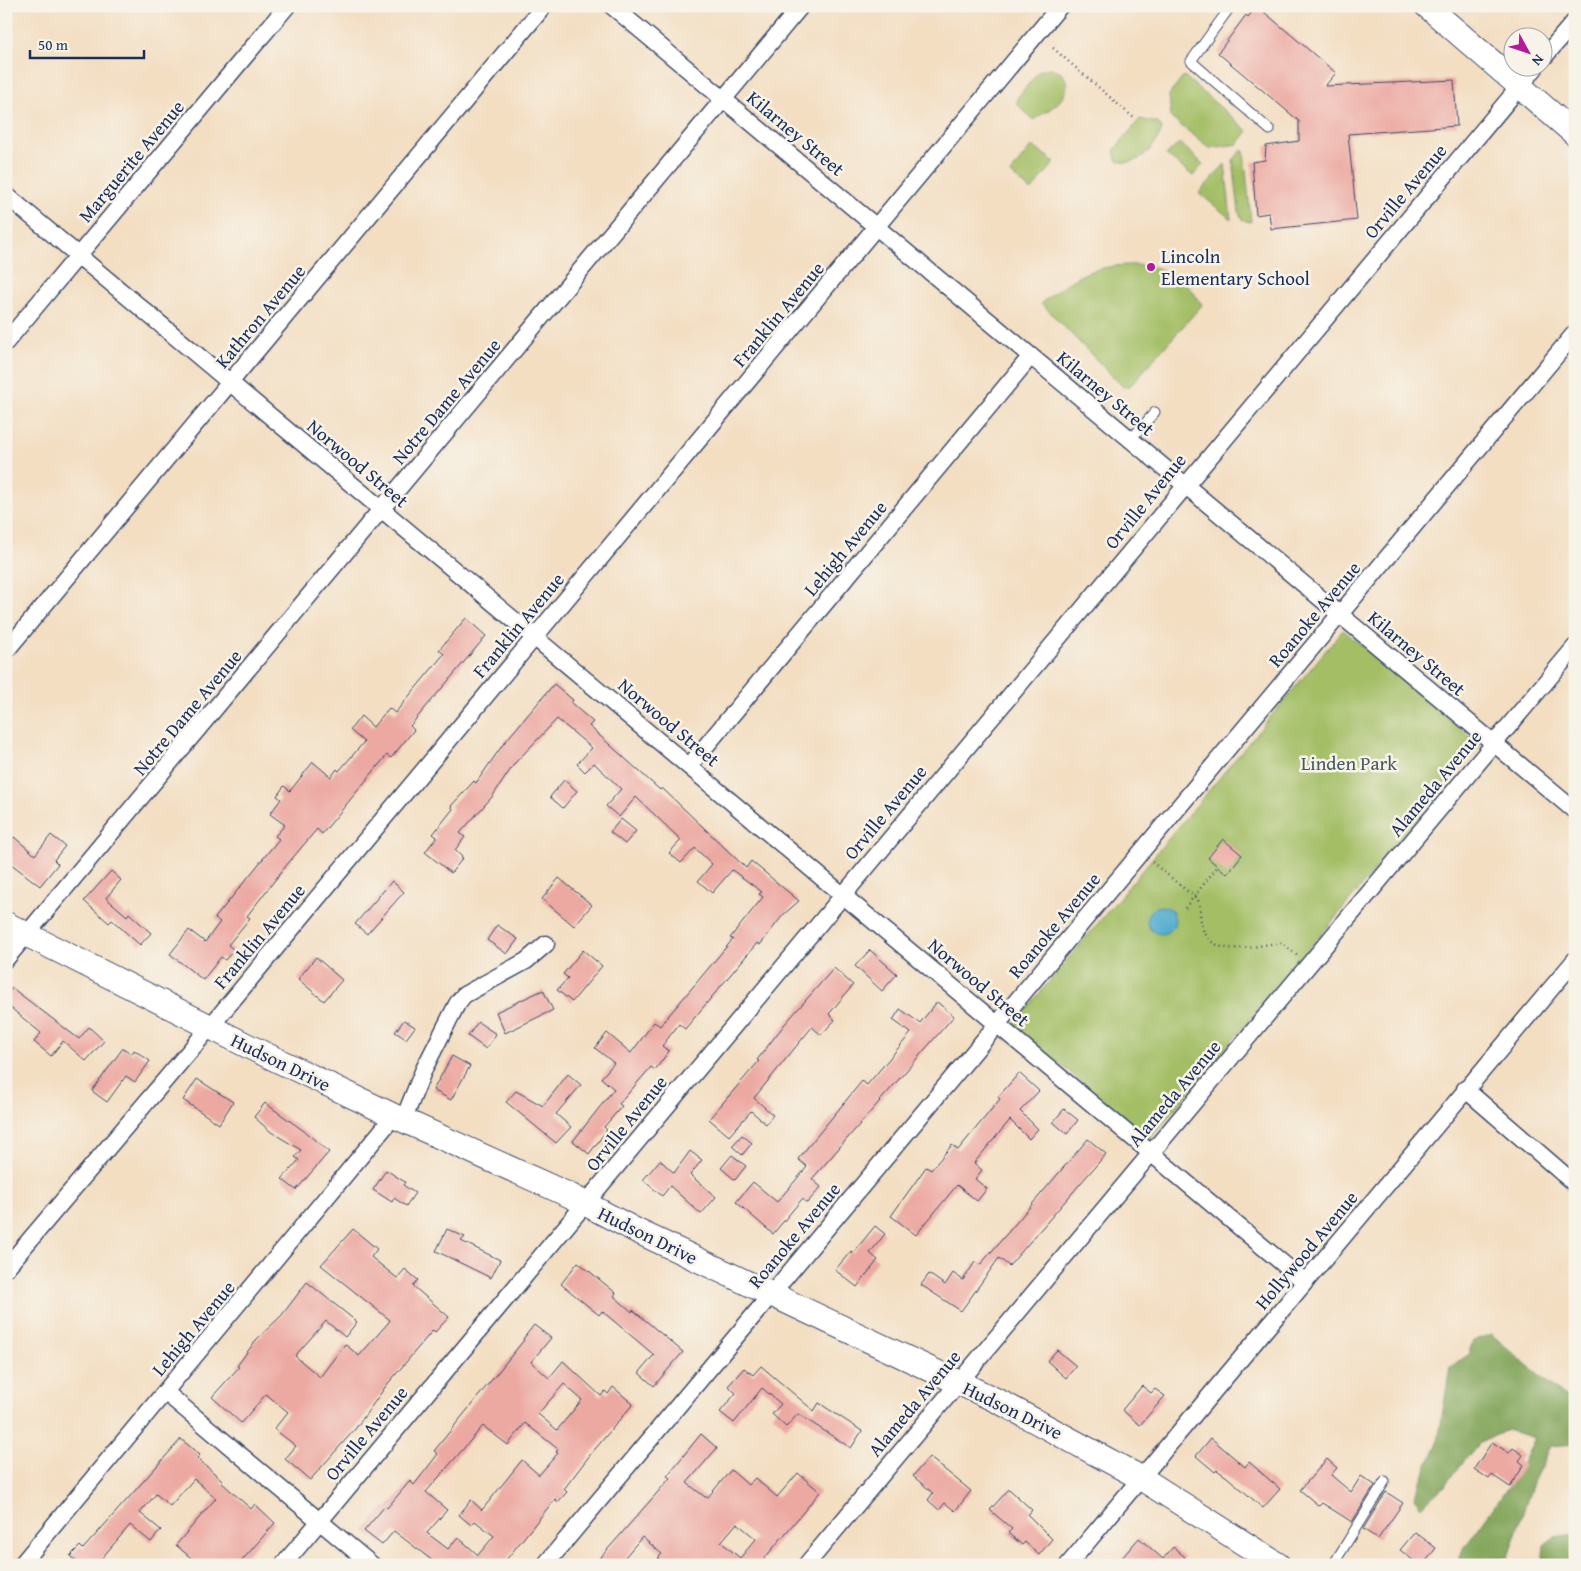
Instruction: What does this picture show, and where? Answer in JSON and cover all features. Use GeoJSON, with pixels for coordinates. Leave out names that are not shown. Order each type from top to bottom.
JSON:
{"type":"FeatureCollection","features":[{"type":"Feature","properties":{"kind":"street","name":"Marguerite Avenue"},"geometry":{"type":"LineString","coordinates":[[6,342],[287,6]]}},
{"type":"Feature","properties":{"kind":"street","name":"Kathron Avenue"},"geometry":{"type":"LineString","coordinates":[[6,651],[544,6]]}},
{"type":"Feature","properties":{"kind":"street","name":"Kilarney Street"},"geometry":{"type":"LineString","coordinates":[[612,6],[1575,811]]}},
{"type":"Feature","properties":{"kind":"street","name":"Notre Dame Avenue"},"geometry":{"type":"LineString","coordinates":[[6,958],[16,930],[382,509],[801,6]]}},
{"type":"Feature","properties":{"kind":"street","name":"Franklin Avenue"},"geometry":{"type":"LineString","coordinates":[[6,1268],[210,1027],[1060,6]]}},
{"type":"Feature","properties":{"kind":"street"},"geometry":{"type":"LineString","coordinates":[[1427,6],[1575,134]]}},
{"type":"Feature","properties":{"kind":"street"},"geometry":{"type":"LineString","coordinates":[[1554,45],[1575,20]]}},
{"type":"Feature","properties":{"kind":"street","name":"Orville Avenue"},"geometry":{"type":"LineString","coordinates":[[283,1565],[1526,78]]}},
{"type":"Feature","properties":{"kind":"street","name":"Norwood Street"},"geometry":{"type":"LineString","coordinates":[[6,195],[690,765],[1305,1282]]}},
{"type":"Feature","properties":{"kind":"street","name":"Roanoke Avenue"},"geometry":{"type":"LineString","coordinates":[[545,1565],[1575,333]]}},
{"type":"Feature","properties":{"kind":"street","name":"Lehigh Avenue"},"geometry":{"type":"LineString","coordinates":[[690,765],[1031,356]]}},
{"type":"Feature","properties":{"kind":"street","name":"Alameda Avenue"},"geometry":{"type":"LineString","coordinates":[[806,1565],[956,1383],[1575,647]]}},
{"type":"Feature","properties":{"kind":"street","name":"Hudson Drive"},"geometry":{"type":"LineString","coordinates":[[16,930],[398,1119],[586,1204],[637,1231],[956,1383],[1002,1403],[1140,1478],[1278,1565]]}},
{"type":"Feature","properties":{"kind":"street","name":"Lehigh Avenue"},"geometry":{"type":"LineString","coordinates":[[21,1565],[165,1392],[398,1119],[456,1004],[464,994],[526,961],[546,944]]}},
{"type":"Feature","properties":{"kind":"street","name":"Hollywood Avenue"},"geometry":{"type":"LineString","coordinates":[[1068,1565],[1575,960]]}},
{"type":"Feature","properties":{"kind":"street"},"geometry":{"type":"LineString","coordinates":[[1465,1089],[1575,1184]]}},
{"type":"Feature","properties":{"kind":"street"},"geometry":{"type":"LineString","coordinates":[[165,1392],[372,1565]]}},
{"type":"Feature","properties":{"kind":"lane"},"geometry":{"type":"LineString","coordinates":[[1231,6],[1191,61],[1270,130]]}},
{"type":"Feature","properties":{"kind":"lane"},"geometry":{"type":"LineString","coordinates":[[1130,440],[1155,412]]}},
{"type":"Feature","properties":{"kind":"lane"},"geometry":{"type":"LineString","coordinates":[[1333,1565],[1385,1481]]}},
{"type":"Feature","properties":{"kind":"path"},"geometry":{"type":"LineString","coordinates":[[1053,48],[1134,118]]}},
{"type":"Feature","properties":{"kind":"path"},"geometry":{"type":"LineString","coordinates":[[1141,852],[1194,897],[1201,906],[1202,927],[1207,935],[1217,943],[1233,949],[1282,943],[1309,965]]}},
{"type":"Feature","properties":{"kind":"path"},"geometry":{"type":"LineString","coordinates":[[1185,908],[1218,866]]}},
{"type":"Feature","properties":{"kind":"green space"},"geometry":{"type":"Polygon","coordinates":[[[1049,68],[1059,71],[1065,78],[1066,92],[1057,104],[1033,120],[1017,104],[1017,98],[1039,71],[1049,68]]]}},
{"type":"Feature","properties":{"kind":"green space"},"geometry":{"type":"Polygon","coordinates":[[[1184,76],[1248,131],[1238,144],[1210,148],[1171,118],[1169,95],[1184,76]]]}},
{"type":"Feature","properties":{"kind":"green space"},"geometry":{"type":"Polygon","coordinates":[[[1140,119],[1158,123],[1162,129],[1155,143],[1138,159],[1130,162],[1116,160],[1114,150],[1140,119]]]}},
{"type":"Feature","properties":{"kind":"green space"},"geometry":{"type":"Polygon","coordinates":[[[1180,143],[1203,164],[1193,176],[1166,155],[1180,143]]]}},
{"type":"Feature","properties":{"kind":"green space"},"geometry":{"type":"Polygon","coordinates":[[[1032,146],[1055,162],[1031,191],[1010,173],[1032,146]]]}},
{"type":"Feature","properties":{"kind":"green space"},"geometry":{"type":"Polygon","coordinates":[[[1241,151],[1244,151],[1251,222],[1242,220],[1239,212],[1233,160],[1241,151]]]}},
{"type":"Feature","properties":{"kind":"green space"},"geometry":{"type":"Polygon","coordinates":[[[1225,164],[1231,219],[1199,193],[1225,164]]]}},
{"type":"Feature","properties":{"kind":"green space"},"geometry":{"type":"Polygon","coordinates":[[[1130,265],[1153,267],[1172,274],[1188,287],[1202,305],[1130,386],[1123,387],[1041,303],[1072,280],[1091,271],[1130,265]]]}},
{"type":"Feature","properties":{"kind":"green space","name":"Linden Park"},"geometry":{"type":"Polygon","coordinates":[[[1343,630],[1480,745],[1150,1139],[1013,1025],[1343,630]]]}},
{"type":"Feature","properties":{"kind":"green space"},"geometry":{"type":"Polygon","coordinates":[[[1491,1334],[1562,1395],[1575,1403],[1575,1444],[1551,1446],[1534,1480],[1508,1557],[1486,1560],[1484,1565],[1457,1565],[1462,1551],[1519,1472],[1535,1438],[1507,1430],[1478,1444],[1444,1486],[1421,1507],[1414,1497],[1438,1442],[1450,1367],[1468,1355],[1473,1341],[1491,1334]]]}},
{"type":"Feature","properties":{"kind":"green space"},"geometry":{"type":"Polygon","coordinates":[[[1575,1534],[1575,1565],[1542,1565],[1544,1545],[1554,1537],[1575,1534]]]}},
{"type":"Feature","properties":{"kind":"water"},"geometry":{"type":"Polygon","coordinates":[[[1161,906],[1171,910],[1175,920],[1171,930],[1161,934],[1151,930],[1147,920],[1151,910],[1161,906]]]}},
{"type":"Feature","properties":{"kind":"building","name":"Lincoln Elementary School"},"geometry":{"type":"Polygon","coordinates":[[[1257,6],[1336,73],[1325,86],[1454,80],[1457,126],[1348,134],[1357,220],[1271,229],[1269,213],[1256,215],[1252,162],[1265,160],[1266,146],[1299,141],[1299,121],[1218,53],[1246,15],[1248,17],[1257,6]]]}},
{"type":"Feature","properties":{"kind":"building"},"geometry":{"type":"Polygon","coordinates":[[[466,618],[486,636],[410,726],[414,730],[391,758],[387,755],[322,834],[317,829],[285,867],[247,916],[250,918],[228,945],[234,950],[225,960],[221,957],[203,980],[170,954],[189,930],[205,942],[220,922],[215,918],[279,839],[275,836],[285,825],[270,814],[281,799],[277,796],[284,786],[290,791],[313,762],[331,777],[337,769],[339,771],[364,742],[350,730],[361,716],[373,727],[389,708],[395,713],[444,654],[439,650],[466,618]]]}},
{"type":"Feature","properties":{"kind":"building"},"geometry":{"type":"Polygon","coordinates":[[[554,684],[573,700],[571,703],[593,722],[589,726],[660,790],[662,788],[746,868],[751,861],[799,901],[783,915],[760,945],[757,943],[685,1029],[679,1024],[662,1046],[669,1051],[655,1070],[651,1067],[619,1104],[622,1106],[604,1127],[607,1130],[589,1154],[573,1141],[614,1089],[601,1078],[614,1063],[595,1048],[607,1033],[631,1053],[654,1022],[660,1026],[733,939],[730,938],[763,897],[759,894],[762,892],[732,870],[712,893],[698,881],[712,864],[695,848],[681,863],[669,853],[681,840],[636,797],[619,817],[606,806],[621,789],[594,763],[585,772],[577,764],[592,748],[557,719],[515,763],[492,797],[460,833],[465,837],[455,850],[463,858],[451,873],[425,852],[437,837],[433,834],[453,809],[451,806],[474,781],[476,783],[504,743],[554,684]]]}},
{"type":"Feature","properties":{"kind":"building"},"geometry":{"type":"Polygon","coordinates":[[[564,780],[577,791],[563,808],[550,797],[564,780]]]}},
{"type":"Feature","properties":{"kind":"building"},"geometry":{"type":"Polygon","coordinates":[[[621,819],[636,831],[625,844],[610,832],[621,819]]]}},
{"type":"Feature","properties":{"kind":"building"},"geometry":{"type":"Polygon","coordinates":[[[51,835],[65,846],[54,860],[58,864],[40,886],[6,860],[6,845],[14,837],[35,855],[51,835]]]}},
{"type":"Feature","properties":{"kind":"building"},"geometry":{"type":"Polygon","coordinates":[[[1223,839],[1242,855],[1227,874],[1208,858],[1223,839]]]}},
{"type":"Feature","properties":{"kind":"building"},"geometry":{"type":"Polygon","coordinates":[[[111,871],[121,880],[106,898],[127,916],[129,913],[151,933],[140,945],[112,920],[109,923],[84,901],[111,871]]]}},
{"type":"Feature","properties":{"kind":"building"},"geometry":{"type":"Polygon","coordinates":[[[559,878],[592,905],[574,926],[542,899],[559,878]]]}},
{"type":"Feature","properties":{"kind":"building"},"geometry":{"type":"Polygon","coordinates":[[[392,881],[404,892],[367,934],[355,924],[392,881]]]}},
{"type":"Feature","properties":{"kind":"building"},"geometry":{"type":"Polygon","coordinates":[[[497,925],[518,939],[507,954],[487,940],[497,925]]]}},
{"type":"Feature","properties":{"kind":"building"},"geometry":{"type":"Polygon","coordinates":[[[583,950],[602,966],[572,1002],[557,990],[568,978],[563,974],[583,950]]]}},
{"type":"Feature","properties":{"kind":"building"},"geometry":{"type":"Polygon","coordinates":[[[870,950],[897,974],[882,991],[855,966],[870,950]]]}},
{"type":"Feature","properties":{"kind":"building"},"geometry":{"type":"Polygon","coordinates":[[[316,957],[342,980],[324,1001],[298,979],[316,957]]]}},
{"type":"Feature","properties":{"kind":"building"},"geometry":{"type":"Polygon","coordinates":[[[834,968],[853,985],[829,1014],[835,1020],[821,1035],[812,1027],[754,1098],[773,1115],[766,1124],[751,1111],[729,1136],[709,1119],[759,1061],[757,1060],[784,1025],[834,968]]]}},
{"type":"Feature","properties":{"kind":"building"},"geometry":{"type":"Polygon","coordinates":[[[12,988],[79,1039],[89,1027],[104,1041],[86,1061],[63,1041],[51,1056],[34,1042],[41,1033],[6,1004],[6,996],[12,988]]]}},
{"type":"Feature","properties":{"kind":"building"},"geometry":{"type":"Polygon","coordinates":[[[543,990],[553,1010],[505,1033],[496,1012],[543,990]]]}},
{"type":"Feature","properties":{"kind":"building"},"geometry":{"type":"Polygon","coordinates":[[[937,1002],[954,1016],[812,1179],[821,1187],[807,1203],[802,1199],[773,1234],[736,1202],[753,1182],[777,1202],[807,1167],[798,1159],[862,1081],[867,1085],[911,1033],[893,1020],[900,1009],[920,1023],[937,1002]]]}},
{"type":"Feature","properties":{"kind":"building"},"geometry":{"type":"Polygon","coordinates":[[[404,1020],[415,1027],[406,1039],[395,1032],[404,1020]]]}},
{"type":"Feature","properties":{"kind":"building"},"geometry":{"type":"Polygon","coordinates":[[[478,1022],[496,1034],[486,1049],[468,1036],[478,1022]]]}},
{"type":"Feature","properties":{"kind":"building"},"geometry":{"type":"Polygon","coordinates":[[[123,1048],[132,1054],[134,1050],[150,1061],[135,1082],[126,1076],[107,1102],[92,1091],[123,1048]]]}},
{"type":"Feature","properties":{"kind":"building"},"geometry":{"type":"Polygon","coordinates":[[[452,1056],[470,1066],[451,1100],[433,1090],[452,1056]]]}},
{"type":"Feature","properties":{"kind":"building"},"geometry":{"type":"Polygon","coordinates":[[[1019,1073],[1039,1091],[1020,1111],[1038,1129],[1029,1139],[1010,1120],[974,1163],[982,1170],[975,1179],[987,1189],[977,1201],[957,1185],[916,1235],[891,1216],[926,1167],[931,1170],[952,1145],[958,1150],[1000,1099],[998,1097],[1019,1073]]]}},
{"type":"Feature","properties":{"kind":"building"},"geometry":{"type":"Polygon","coordinates":[[[568,1074],[581,1085],[556,1114],[571,1127],[556,1143],[506,1102],[516,1091],[543,1106],[568,1074]]]}},
{"type":"Feature","properties":{"kind":"building"},"geometry":{"type":"Polygon","coordinates":[[[197,1079],[233,1102],[219,1124],[183,1100],[197,1079]]]}},
{"type":"Feature","properties":{"kind":"building"},"geometry":{"type":"Polygon","coordinates":[[[265,1103],[329,1152],[296,1190],[282,1179],[299,1160],[295,1157],[301,1150],[271,1132],[254,1117],[265,1103]]]}},
{"type":"Feature","properties":{"kind":"building"},"geometry":{"type":"Polygon","coordinates":[[[1064,1109],[1078,1120],[1067,1134],[1053,1122],[1064,1109]]]}},
{"type":"Feature","properties":{"kind":"building"},"geometry":{"type":"Polygon","coordinates":[[[742,1135],[752,1143],[742,1155],[732,1146],[742,1135]]]}},
{"type":"Feature","properties":{"kind":"building"},"geometry":{"type":"Polygon","coordinates":[[[1088,1139],[1106,1154],[1009,1266],[999,1258],[961,1311],[921,1285],[929,1274],[945,1285],[953,1273],[963,1280],[975,1262],[980,1265],[1088,1139]]]}},
{"type":"Feature","properties":{"kind":"building"},"geometry":{"type":"Polygon","coordinates":[[[690,1151],[702,1160],[690,1175],[716,1197],[701,1214],[670,1186],[662,1196],[643,1180],[660,1160],[674,1173],[690,1151]]]}},
{"type":"Feature","properties":{"kind":"building"},"geometry":{"type":"Polygon","coordinates":[[[732,1155],[746,1166],[735,1180],[721,1168],[732,1155]]]}},
{"type":"Feature","properties":{"kind":"building"},"geometry":{"type":"Polygon","coordinates":[[[386,1170],[405,1182],[403,1185],[415,1193],[406,1206],[394,1198],[392,1202],[373,1190],[386,1170]]]}},
{"type":"Feature","properties":{"kind":"building"},"geometry":{"type":"Polygon","coordinates":[[[875,1226],[885,1234],[870,1253],[878,1260],[857,1287],[835,1270],[851,1251],[853,1253],[875,1226]]]}},
{"type":"Feature","properties":{"kind":"building"},"geometry":{"type":"Polygon","coordinates":[[[353,1229],[377,1249],[371,1257],[397,1278],[405,1269],[418,1280],[413,1286],[449,1317],[435,1332],[433,1330],[386,1386],[356,1428],[310,1480],[285,1459],[296,1446],[274,1429],[288,1412],[266,1394],[241,1423],[212,1397],[239,1367],[237,1366],[256,1340],[282,1315],[307,1282],[357,1322],[345,1337],[326,1321],[295,1356],[320,1377],[345,1344],[359,1356],[388,1323],[390,1320],[321,1265],[353,1229]]]}},
{"type":"Feature","properties":{"kind":"building"},"geometry":{"type":"Polygon","coordinates":[[[447,1229],[465,1237],[461,1241],[500,1260],[491,1278],[436,1251],[447,1229]]]}},
{"type":"Feature","properties":{"kind":"building"},"geometry":{"type":"Polygon","coordinates":[[[578,1262],[616,1293],[614,1296],[632,1312],[633,1310],[683,1352],[654,1386],[639,1373],[654,1355],[602,1311],[599,1315],[561,1284],[578,1262]]]}},
{"type":"Feature","properties":{"kind":"building"},"geometry":{"type":"Polygon","coordinates":[[[534,1325],[551,1338],[531,1362],[549,1378],[563,1361],[601,1396],[605,1391],[608,1394],[613,1387],[633,1404],[564,1489],[567,1492],[558,1502],[555,1499],[502,1565],[438,1565],[394,1531],[382,1545],[364,1531],[410,1481],[414,1485],[438,1454],[434,1451],[534,1325]],[[564,1384],[538,1414],[557,1430],[582,1400],[564,1384]],[[525,1423],[508,1445],[483,1426],[426,1492],[447,1510],[427,1533],[448,1549],[458,1537],[478,1555],[494,1536],[475,1521],[471,1525],[459,1515],[471,1500],[482,1510],[522,1460],[539,1475],[558,1453],[556,1452],[558,1449],[525,1423]]]}},
{"type":"Feature","properties":{"kind":"building"},"geometry":{"type":"Polygon","coordinates":[[[1057,1350],[1076,1366],[1066,1378],[1047,1361],[1057,1350]]]}},
{"type":"Feature","properties":{"kind":"building"},"geometry":{"type":"Polygon","coordinates":[[[761,1366],[814,1411],[819,1403],[862,1431],[851,1448],[798,1414],[786,1427],[772,1414],[781,1404],[762,1388],[734,1423],[720,1412],[736,1393],[728,1386],[744,1368],[753,1375],[761,1366]]]}},
{"type":"Feature","properties":{"kind":"building"},"geometry":{"type":"Polygon","coordinates":[[[1142,1386],[1151,1393],[1155,1389],[1165,1396],[1140,1425],[1122,1410],[1142,1386]]]}},
{"type":"Feature","properties":{"kind":"building"},"geometry":{"type":"Polygon","coordinates":[[[701,1434],[717,1448],[687,1483],[705,1497],[708,1497],[731,1470],[748,1485],[755,1478],[777,1497],[798,1473],[820,1492],[759,1565],[666,1565],[658,1558],[662,1554],[642,1537],[625,1557],[634,1565],[594,1565],[670,1478],[667,1476],[701,1434]],[[737,1523],[721,1542],[740,1558],[756,1539],[737,1523]]]}},
{"type":"Feature","properties":{"kind":"building"},"geometry":{"type":"Polygon","coordinates":[[[1211,1438],[1245,1467],[1249,1462],[1280,1489],[1263,1508],[1227,1477],[1217,1470],[1215,1472],[1196,1456],[1211,1438]]]}},
{"type":"Feature","properties":{"kind":"building"},"geometry":{"type":"Polygon","coordinates":[[[181,1439],[200,1455],[197,1458],[222,1480],[221,1482],[251,1509],[255,1504],[275,1523],[238,1565],[199,1565],[176,1545],[216,1498],[194,1479],[170,1506],[156,1494],[140,1513],[161,1530],[151,1542],[130,1525],[96,1565],[80,1565],[70,1556],[80,1546],[83,1549],[181,1439]]]}},
{"type":"Feature","properties":{"kind":"building"},"geometry":{"type":"Polygon","coordinates":[[[1492,1442],[1509,1453],[1513,1448],[1523,1455],[1519,1461],[1524,1465],[1510,1487],[1492,1475],[1489,1479],[1474,1469],[1492,1442]]]}},
{"type":"Feature","properties":{"kind":"building"},"geometry":{"type":"Polygon","coordinates":[[[929,1457],[971,1491],[955,1511],[945,1503],[939,1510],[928,1500],[933,1493],[913,1476],[929,1457]]]}},
{"type":"Feature","properties":{"kind":"building"},"geometry":{"type":"Polygon","coordinates":[[[1327,1459],[1337,1468],[1331,1475],[1351,1492],[1361,1476],[1375,1485],[1352,1522],[1322,1503],[1319,1506],[1300,1490],[1327,1459]]]}},
{"type":"Feature","properties":{"kind":"building"},"geometry":{"type":"Polygon","coordinates":[[[1009,1489],[1032,1510],[1028,1515],[1052,1539],[1039,1555],[1025,1542],[1022,1545],[1008,1533],[1012,1529],[990,1510],[1009,1489]]]}},
{"type":"Feature","properties":{"kind":"building"},"geometry":{"type":"Polygon","coordinates":[[[1386,1492],[1403,1503],[1378,1539],[1363,1529],[1386,1492]]]}},
{"type":"Feature","properties":{"kind":"building"},"geometry":{"type":"Polygon","coordinates":[[[1415,1532],[1436,1548],[1423,1565],[1419,1565],[1400,1550],[1415,1532]]]}},
{"type":"Feature","properties":{"kind":"building"},"geometry":{"type":"Polygon","coordinates":[[[1139,1538],[1163,1559],[1173,1547],[1185,1557],[1178,1565],[1128,1565],[1121,1559],[1139,1538]]]}},
{"type":"Feature","properties":{"kind":"place","name":"Lincoln Elementary School"},"geometry":{"type":"Point","coordinates":[1151,267]}}]}
